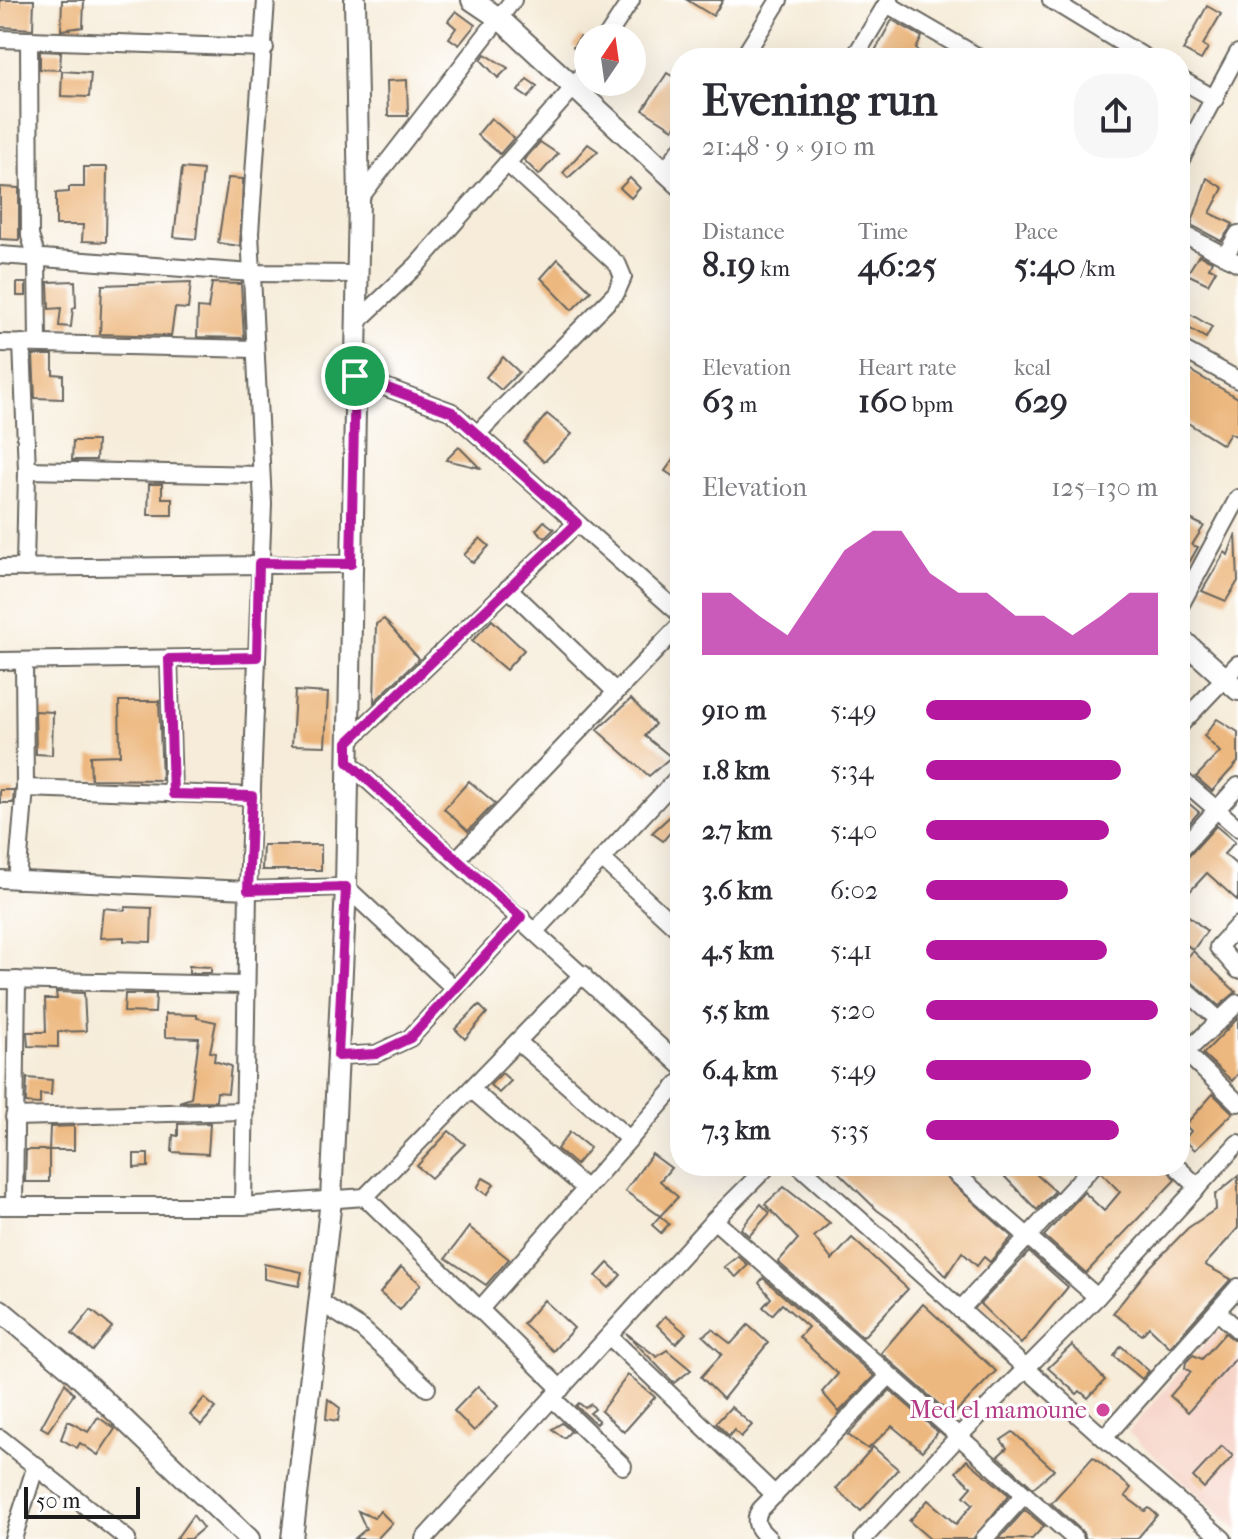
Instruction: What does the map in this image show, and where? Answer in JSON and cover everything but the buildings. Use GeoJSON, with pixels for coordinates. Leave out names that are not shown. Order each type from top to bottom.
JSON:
{"type":"FeatureCollection","features":[{"type":"Feature","properties":{"kind":"street"},"geometry":{"type":"LineString","coordinates":[[243,1206],[248,890],[261,475],[250,233],[266,0]]}},
{"type":"Feature","properties":{"kind":"street"},"geometry":{"type":"LineString","coordinates":[[292,1539],[331,1200],[346,887],[359,199],[355,0]]}},
{"type":"Feature","properties":{"kind":"street"},"geometry":{"type":"LineString","coordinates":[[356,323],[417,265],[574,87],[500,19],[472,0]]}},
{"type":"Feature","properties":{"kind":"street"},"geometry":{"type":"LineString","coordinates":[[359,199],[513,0]]}},
{"type":"Feature","properties":{"kind":"street"},"geometry":{"type":"LineString","coordinates":[[615,24],[631,0]]}},
{"type":"Feature","properties":{"kind":"street"},"geometry":{"type":"LineString","coordinates":[[749,48],[779,0]]}},
{"type":"Feature","properties":{"kind":"street"},"geometry":{"type":"LineString","coordinates":[[1051,0],[1130,48]]}},
{"type":"Feature","properties":{"kind":"street"},"geometry":{"type":"LineString","coordinates":[[860,48],[888,2],[964,48]]}},
{"type":"Feature","properties":{"kind":"street"},"geometry":{"type":"LineString","coordinates":[[0,39],[265,48]]}},
{"type":"Feature","properties":{"kind":"street"},"geometry":{"type":"LineString","coordinates":[[25,568],[30,342],[37,258],[30,236],[29,40]]}},
{"type":"Feature","properties":{"kind":"street"},"geometry":{"type":"LineString","coordinates":[[1190,143],[1238,53]]}},
{"type":"Feature","properties":{"kind":"street"},"geometry":{"type":"LineString","coordinates":[[1190,85],[1215,99]]}},
{"type":"Feature","properties":{"kind":"street"},"geometry":{"type":"LineString","coordinates":[[584,96],[670,176]]}},
{"type":"Feature","properties":{"kind":"street"},"geometry":{"type":"LineString","coordinates":[[477,434],[616,293],[623,277],[618,265],[507,163]]}},
{"type":"Feature","properties":{"kind":"street"},"geometry":{"type":"LineString","coordinates":[[1190,237],[1232,259],[1238,234]]}},
{"type":"Feature","properties":{"kind":"street"},"geometry":{"type":"LineString","coordinates":[[0,255],[253,273],[357,274]]}},
{"type":"Feature","properties":{"kind":"street"},"geometry":{"type":"LineString","coordinates":[[0,343],[255,349]]}},
{"type":"Feature","properties":{"kind":"street"},"geometry":{"type":"LineString","coordinates":[[1190,354],[1238,380]]}},
{"type":"Feature","properties":{"kind":"street"},"geometry":{"type":"LineString","coordinates":[[355,376],[452,412],[670,605]]}},
{"type":"Feature","properties":{"kind":"street"},"geometry":{"type":"LineString","coordinates":[[27,470],[261,475]]}},
{"type":"Feature","properties":{"kind":"street"},"geometry":{"type":"LineString","coordinates":[[1190,587],[1238,498]]}},
{"type":"Feature","properties":{"kind":"street"},"geometry":{"type":"LineString","coordinates":[[348,752],[508,588],[577,523]]}},
{"type":"Feature","properties":{"kind":"street"},"geometry":{"type":"LineString","coordinates":[[0,568],[351,564]]}},
{"type":"Feature","properties":{"kind":"street"},"geometry":{"type":"LineString","coordinates":[[508,588],[616,692]]}},
{"type":"Feature","properties":{"kind":"street"},"geometry":{"type":"LineString","coordinates":[[457,859],[670,635]]}},
{"type":"Feature","properties":{"kind":"street"},"geometry":{"type":"LineString","coordinates":[[1190,645],[1233,677],[1190,716]]}},
{"type":"Feature","properties":{"kind":"street"},"geometry":{"type":"LineString","coordinates":[[0,661],[257,657]]}},
{"type":"Feature","properties":{"kind":"street"},"geometry":{"type":"LineString","coordinates":[[169,659],[173,794]]}},
{"type":"Feature","properties":{"kind":"street"},"geometry":{"type":"LineString","coordinates":[[24,661],[25,788],[8,880],[248,890],[346,887],[455,989]]}},
{"type":"Feature","properties":{"kind":"street"},"geometry":{"type":"LineString","coordinates":[[348,752],[457,859],[670,1056]]}},
{"type":"Feature","properties":{"kind":"street"},"geometry":{"type":"LineString","coordinates":[[536,930],[670,786]]}},
{"type":"Feature","properties":{"kind":"street"},"geometry":{"type":"LineString","coordinates":[[1190,839],[1238,786]]}},
{"type":"Feature","properties":{"kind":"street"},"geometry":{"type":"LineString","coordinates":[[25,788],[252,796]]}},
{"type":"Feature","properties":{"kind":"street"},"geometry":{"type":"LineString","coordinates":[[1190,788],[1214,811],[1238,828]]}},
{"type":"Feature","properties":{"kind":"street"},"geometry":{"type":"LineString","coordinates":[[602,859],[670,915]]}},
{"type":"Feature","properties":{"kind":"street"},"geometry":{"type":"LineString","coordinates":[[338,1056],[376,1054],[391,1050],[410,1038],[521,917]]}},
{"type":"Feature","properties":{"kind":"street"},"geometry":{"type":"LineString","coordinates":[[1238,925],[1218,947],[1238,970]]}},
{"type":"Feature","properties":{"kind":"street"},"geometry":{"type":"LineString","coordinates":[[246,985],[9,980],[14,1117],[7,1206],[243,1206],[365,1197],[583,974]]}},
{"type":"Feature","properties":{"kind":"street"},"geometry":{"type":"LineString","coordinates":[[1190,994],[1220,1021]]}},
{"type":"Feature","properties":{"kind":"street"},"geometry":{"type":"LineString","coordinates":[[1190,1045],[1238,1003]]}},
{"type":"Feature","properties":{"kind":"street"},"geometry":{"type":"LineString","coordinates":[[518,1042],[629,1139]]}},
{"type":"Feature","properties":{"kind":"street"},"geometry":{"type":"LineString","coordinates":[[1190,1057],[1238,1103]]}},
{"type":"Feature","properties":{"kind":"street"},"geometry":{"type":"LineString","coordinates":[[472,1090],[586,1189]]}},
{"type":"Feature","properties":{"kind":"street"},"geometry":{"type":"LineString","coordinates":[[481,1308],[670,1093]]}},
{"type":"Feature","properties":{"kind":"street"},"geometry":{"type":"LineString","coordinates":[[14,1117],[245,1111]]}},
{"type":"Feature","properties":{"kind":"street"},"geometry":{"type":"LineString","coordinates":[[863,1539],[959,1436],[1028,1370],[1238,1143]]}},
{"type":"Feature","properties":{"kind":"street"},"geometry":{"type":"LineString","coordinates":[[424,1539],[714,1220],[758,1176]]}},
{"type":"Feature","properties":{"kind":"street"},"geometry":{"type":"LineString","coordinates":[[811,1176],[1104,1438],[1223,1539]]}},
{"type":"Feature","properties":{"kind":"street"},"geometry":{"type":"LineString","coordinates":[[958,1176],[1097,1297]]}},
{"type":"Feature","properties":{"kind":"street"},"geometry":{"type":"LineString","coordinates":[[960,1310],[1084,1176]]}},
{"type":"Feature","properties":{"kind":"street"},"geometry":{"type":"LineString","coordinates":[[1186,1176],[1198,1187]]}},
{"type":"Feature","properties":{"kind":"street"},"geometry":{"type":"LineString","coordinates":[[365,1197],[481,1308],[623,1466]]}},
{"type":"Feature","properties":{"kind":"street"},"geometry":{"type":"LineString","coordinates":[[714,1220],[888,1377],[1075,1539]]}},
{"type":"Feature","properties":{"kind":"street"},"geometry":{"type":"LineString","coordinates":[[1104,1438],[1238,1287]]}},
{"type":"Feature","properties":{"kind":"street"},"geometry":{"type":"LineString","coordinates":[[320,1302],[362,1329],[427,1388]]}},
{"type":"Feature","properties":{"kind":"street"},"geometry":{"type":"LineString","coordinates":[[0,1310],[74,1372],[249,1539]]}},
{"type":"Feature","properties":{"kind":"street"},"geometry":{"type":"LineString","coordinates":[[1217,1311],[1238,1330]]}},
{"type":"Feature","properties":{"kind":"street"},"geometry":{"type":"LineString","coordinates":[[609,1336],[775,1495]]}},
{"type":"Feature","properties":{"kind":"street"},"geometry":{"type":"LineString","coordinates":[[769,1539],[756,1521],[760,1510],[888,1377]]}},
{"type":"Feature","properties":{"kind":"street"},"geometry":{"type":"LineString","coordinates":[[0,1438],[127,1539]]}},
{"type":"Feature","properties":{"kind":"street"},"geometry":{"type":"LineString","coordinates":[[17,1537],[36,1465]]}},
{"type":"Feature","properties":{"kind":"street"},"geometry":{"type":"LineString","coordinates":[[984,1539],[1024,1495]]}},
{"type":"Feature","properties":{"kind":"shaded area"},"geometry":{"type":"Polygon","coordinates":[[[1217,1330],[1238,1348],[1238,1531],[1128,1432],[1217,1330]]]}},
{"type":"Feature","properties":{"kind":"place","name":"Med el mamoune"},"geometry":{"type":"Point","coordinates":[1103,1410]}},
{"type":"Feature","properties":{"kind":"route"},"geometry":{"type":"LineString","coordinates":[[355,376],[452,412],[577,523],[348,742],[348,762],[521,917],[410,1038],[391,1050],[376,1054],[338,1056],[346,887],[248,890],[252,796],[173,794],[169,659],[257,657],[259,563],[351,564],[355,376]]}}]}
